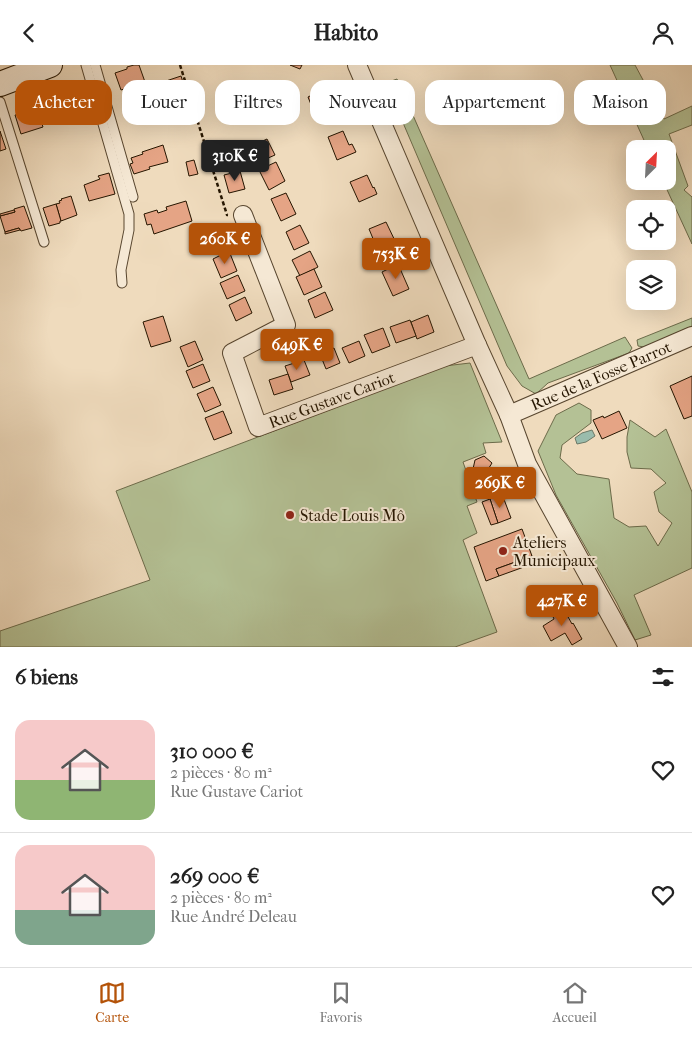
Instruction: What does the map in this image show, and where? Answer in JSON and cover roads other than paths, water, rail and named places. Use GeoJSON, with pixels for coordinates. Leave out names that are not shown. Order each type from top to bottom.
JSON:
{"type":"FeatureCollection","features":[{"type":"Feature","properties":{"kind":"street"},"geometry":{"type":"LineString","coordinates":[[0,84],[50,65]]}},
{"type":"Feature","properties":{"kind":"street"},"geometry":{"type":"LineString","coordinates":[[357,65],[509,415],[526,464],[628,647]]}},
{"type":"Feature","properties":{"kind":"street","name":"Rue Gustave Cariot"},"geometry":{"type":"LineString","coordinates":[[243,215],[286,325],[232,353],[258,427],[477,345]]}},
{"type":"Feature","properties":{"kind":"street","name":"Rue de la Fosse Parrot"},"geometry":{"type":"LineString","coordinates":[[509,415],[692,336]]}},
{"type":"Feature","properties":{"kind":"lane"},"geometry":{"type":"LineString","coordinates":[[86,65],[129,214],[129,229],[121,270],[122,283]]}},
{"type":"Feature","properties":{"kind":"lane"},"geometry":{"type":"LineString","coordinates":[[95,65],[133,197]]}},
{"type":"Feature","properties":{"kind":"lane"},"geometry":{"type":"LineString","coordinates":[[0,102],[44,241]]}},
{"type":"Feature","properties":{"kind":"place","name":"Stade Louis Mô"},"geometry":{"type":"Point","coordinates":[290,515]}},
{"type":"Feature","properties":{"kind":"place","name":"Ateliers Municipaux"},"geometry":{"type":"Point","coordinates":[503,551]}}]}
